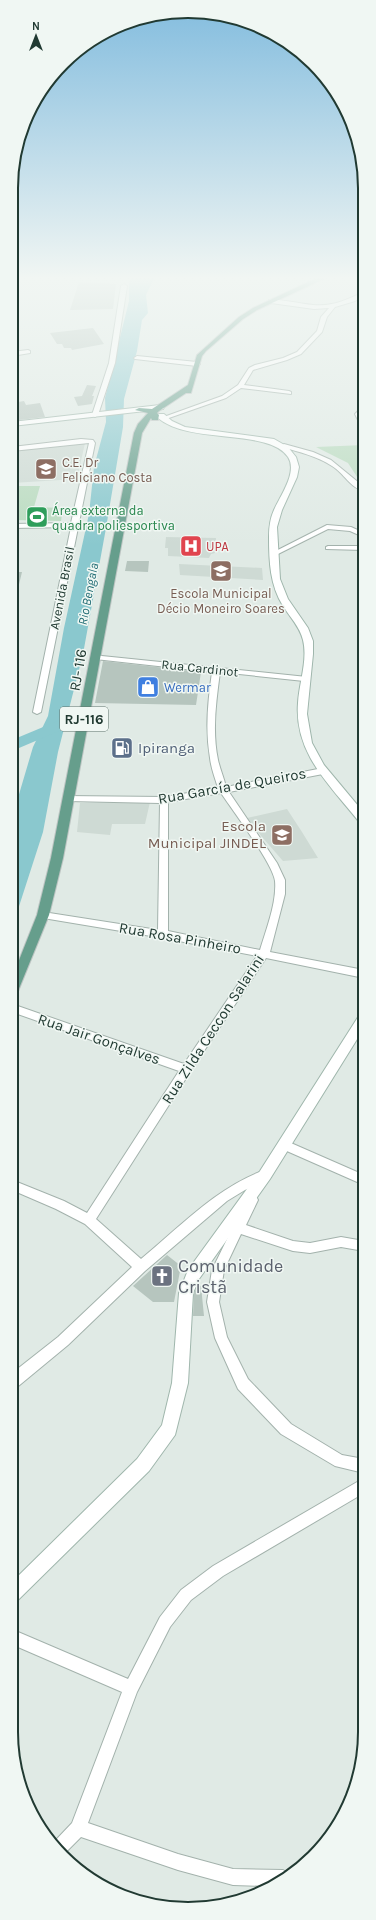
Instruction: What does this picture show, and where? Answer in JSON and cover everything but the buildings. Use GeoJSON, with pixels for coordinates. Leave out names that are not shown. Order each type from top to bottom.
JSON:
{"type":"FeatureCollection","features":[{"type":"Feature","properties":{"kind":"main road","name":"RJ-116"},"geometry":{"type":"LineString","coordinates":[[190,386],[196,366]]}},
{"type":"Feature","properties":{"kind":"main road","name":"RJ- 116"},"geometry":{"type":"LineString","coordinates":[[18,977],[43,915],[57,858],[137,443],[136,436],[145,421],[158,415],[177,402],[189,391],[190,386]]}},
{"type":"Feature","properties":{"kind":"main road","name":"RJ- 116"},"geometry":{"type":"LineString","coordinates":[[137,443],[158,415],[190,386]]}},
{"type":"Feature","properties":{"kind":"main road"},"geometry":{"type":"LineString","coordinates":[[136,411],[158,415]]}},
{"type":"Feature","properties":{"kind":"main road"},"geometry":{"type":"LineString","coordinates":[[136,411],[145,416],[145,421]]}},
{"type":"Feature","properties":{"kind":"street"},"geometry":{"type":"LineString","coordinates":[[98,415],[111,366]]}},
{"type":"Feature","properties":{"kind":"street"},"geometry":{"type":"LineString","coordinates":[[158,415],[224,397],[240,386],[251,369],[259,366]]}},
{"type":"Feature","properties":{"kind":"street"},"geometry":{"type":"LineString","coordinates":[[240,386],[289,393]]}},
{"type":"Feature","properties":{"kind":"street"},"geometry":{"type":"LineString","coordinates":[[18,423],[136,411]]}},
{"type":"Feature","properties":{"kind":"street"},"geometry":{"type":"LineString","coordinates":[[158,415],[184,429],[256,438],[326,460],[343,471],[352,482],[358,486]]}},
{"type":"Feature","properties":{"kind":"street","name":"Avenida Brasil"},"geometry":{"type":"LineString","coordinates":[[18,448],[81,441],[92,443],[37,712]]}},
{"type":"Feature","properties":{"kind":"street"},"geometry":{"type":"LineString","coordinates":[[284,446],[294,458],[295,470],[274,523],[276,587],[306,633],[309,647],[304,679],[302,714],[304,730],[310,749],[323,771],[358,813]]}},
{"type":"Feature","properties":{"kind":"street"},"geometry":{"type":"LineString","coordinates":[[18,526],[74,526]]}},
{"type":"Feature","properties":{"kind":"street"},"geometry":{"type":"LineString","coordinates":[[274,554],[327,527],[355,529],[358,531]]}},
{"type":"Feature","properties":{"kind":"street"},"geometry":{"type":"LineString","coordinates":[[328,548],[358,548]]}},
{"type":"Feature","properties":{"kind":"street","name":"Rua Cardinot"},"geometry":{"type":"LineString","coordinates":[[95,657],[304,679]]}},
{"type":"Feature","properties":{"kind":"street","name":"Rua Zilda Ceccon Salarini"},"geometry":{"type":"LineString","coordinates":[[89,1220],[186,1069],[264,954],[280,894],[280,880],[274,865],[224,790],[214,760],[210,737],[216,670]]}},
{"type":"Feature","properties":{"kind":"street","name":"Rua García de Queiros"},"geometry":{"type":"LineString","coordinates":[[68,798],[164,800],[323,771]]}},
{"type":"Feature","properties":{"kind":"street"},"geometry":{"type":"LineString","coordinates":[[163,934],[164,800]]}},
{"type":"Feature","properties":{"kind":"street","name":"Rua Rosa Pinheiro"},"geometry":{"type":"LineString","coordinates":[[43,915],[163,934],[358,973]]}},
{"type":"Feature","properties":{"kind":"street","name":"Rua Jair Gonçalves"},"geometry":{"type":"LineString","coordinates":[[18,1010],[186,1069]]}},
{"type":"Feature","properties":{"kind":"street"},"geometry":{"type":"LineString","coordinates":[[18,1588],[143,1465],[169,1430],[180,1383],[186,1293],[193,1275],[265,1175],[358,1027]]}},
{"type":"Feature","properties":{"kind":"street"},"geometry":{"type":"LineString","coordinates":[[284,1145],[358,1177]]}},
{"type":"Feature","properties":{"kind":"street"},"geometry":{"type":"LineString","coordinates":[[265,1175],[218,1270],[213,1302],[221,1338],[243,1384],[286,1430],[340,1461],[358,1465]]}},
{"type":"Feature","properties":{"kind":"street"},"geometry":{"type":"LineString","coordinates":[[18,1373],[62,1341],[141,1268],[223,1197],[241,1186],[265,1175]]}},
{"type":"Feature","properties":{"kind":"street"},"geometry":{"type":"LineString","coordinates":[[18,1188],[60,1205],[89,1220],[141,1268]]}},
{"type":"Feature","properties":{"kind":"street"},"geometry":{"type":"LineString","coordinates":[[239,1228],[293,1246],[310,1248],[341,1242],[358,1245]]}},
{"type":"Feature","properties":{"kind":"street"},"geometry":{"type":"LineString","coordinates":[[62,1846],[78,1828],[131,1688],[165,1622],[186,1595],[218,1571],[358,1489]]}},
{"type":"Feature","properties":{"kind":"street"},"geometry":{"type":"LineString","coordinates":[[18,1639],[131,1688]]}},
{"type":"Feature","properties":{"kind":"street"},"geometry":{"type":"LineString","coordinates":[[78,1828],[178,1862],[233,1876],[275,1878]]}},
{"type":"Feature","properties":{"kind":"shaded area","name":"C.E. Dr Feliciano Costa"},"geometry":{"type":"Polygon","coordinates":[[[85,443],[77,479],[18,483],[18,449],[85,443]]]}},
{"type":"Feature","properties":{"kind":"shaded area","name":"UPA"},"geometry":{"type":"Polygon","coordinates":[[[166,537],[216,538],[215,553],[211,554],[209,558],[168,556],[168,548],[165,548],[166,537]]]}},
{"type":"Feature","properties":{"kind":"shaded area","name":"Escola Municipal Décio Moneiro Soares"},"geometry":{"type":"Polygon","coordinates":[[[179,564],[262,568],[263,580],[180,575],[179,564]]]}},
{"type":"Feature","properties":{"kind":"shaded area"},"geometry":{"type":"Polygon","coordinates":[[[150,802],[145,824],[112,824],[110,835],[77,832],[80,803],[150,802]]]}},
{"type":"Feature","properties":{"kind":"shaded area","name":"Escola Municipal JINDEL"},"geometry":{"type":"Polygon","coordinates":[[[287,809],[318,858],[283,861],[247,818],[287,809]]]}},
{"type":"Feature","properties":{"kind":"green space"},"geometry":{"type":"Polygon","coordinates":[[[358,445],[358,478],[348,463],[316,447],[358,445]]]}},
{"type":"Feature","properties":{"kind":"green space"},"geometry":{"type":"Polygon","coordinates":[[[18,486],[40,486],[34,507],[63,508],[61,521],[18,520],[18,486]]]}},
{"type":"Feature","properties":{"kind":"water","name":"Rio Bengala"},"geometry":{"type":"Polygon","coordinates":[[[113,366],[133,366],[124,399],[123,427],[83,654],[58,752],[43,832],[18,909],[18,798],[33,747],[48,716],[64,628],[89,514],[94,467],[106,422],[105,398],[113,366]]]}},
{"type":"Feature","properties":{"kind":"waterway"},"geometry":{"type":"LineString","coordinates":[[18,743],[60,725]]}},
{"type":"Feature","properties":{"kind":"place","name":"C.E. Dr Feliciano Costa"},"geometry":{"type":"Point","coordinates":[46,469]}},
{"type":"Feature","properties":{"kind":"place","name":"Área externa da quadra poliesportiva"},"geometry":{"type":"Point","coordinates":[37,517]}},
{"type":"Feature","properties":{"kind":"place","name":"UPA"},"geometry":{"type":"Point","coordinates":[191,546]}},
{"type":"Feature","properties":{"kind":"place","name":"Escola Municipal Décio Moneiro Soares"},"geometry":{"type":"Point","coordinates":[221,571]}},
{"type":"Feature","properties":{"kind":"place","name":"Wermar"},"geometry":{"type":"Point","coordinates":[148,687]}},
{"type":"Feature","properties":{"kind":"place","name":"Ipiranga"},"geometry":{"type":"Point","coordinates":[122,748]}},
{"type":"Feature","properties":{"kind":"place","name":"Escola Municipal JINDEL"},"geometry":{"type":"Point","coordinates":[282,835]}},
{"type":"Feature","properties":{"kind":"place","name":"Comunidade Cristã"},"geometry":{"type":"Point","coordinates":[162,1276]}}]}
